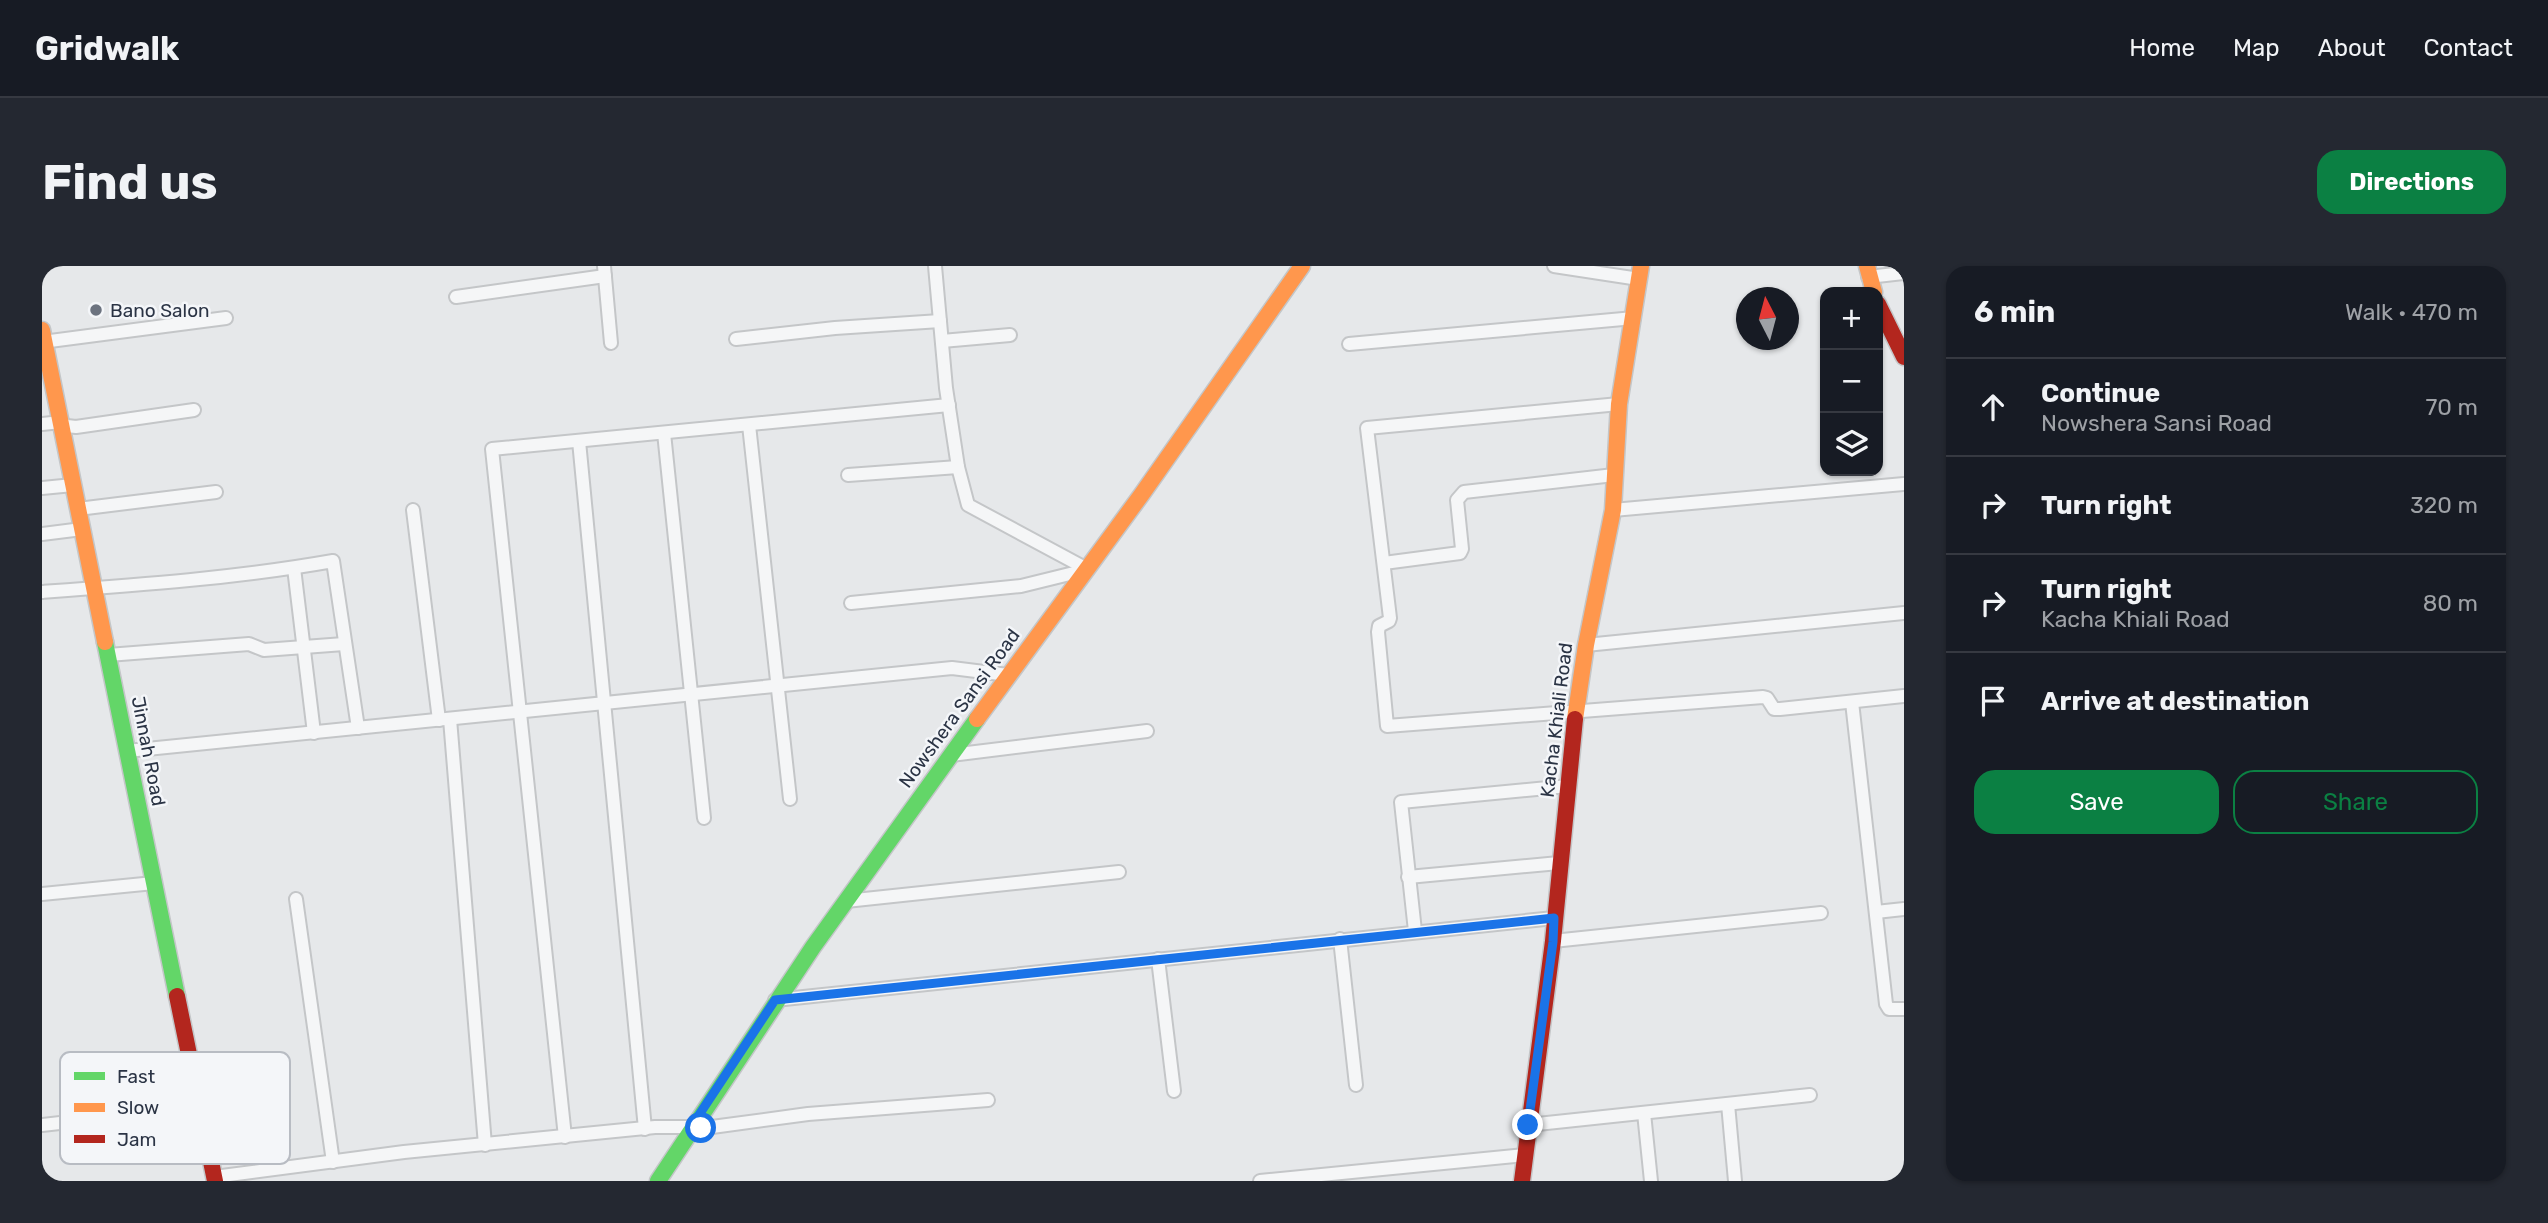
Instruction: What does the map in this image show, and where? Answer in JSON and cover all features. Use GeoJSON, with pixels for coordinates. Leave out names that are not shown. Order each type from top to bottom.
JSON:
{"type":"FeatureCollection","features":[{"type":"Feature","properties":{"kind":"main road","name":"Nowshera Sansi Road"},"geometry":{"type":"LineString","coordinates":[[658,1181],[775,1000],[1302,266]]}},
{"type":"Feature","properties":{"kind":"main road","name":"Kacha Khiali Road"},"geometry":{"type":"LineString","coordinates":[[1522,1181],[1553,942],[1576,710],[1613,510],[1619,404],[1640,273]]}},
{"type":"Feature","properties":{"kind":"main road"},"geometry":{"type":"LineString","coordinates":[[1883,316],[1903,351]]}},
{"type":"Feature","properties":{"kind":"main road","name":"Jinnah Road"},"geometry":{"type":"LineString","coordinates":[[43,338],[189,1052]]}},
{"type":"Feature","properties":{"kind":"street"},"geometry":{"type":"LineString","coordinates":[[935,266],[949,405],[958,467],[968,505],[1087,569]]}},
{"type":"Feature","properties":{"kind":"street"},"geometry":{"type":"LineString","coordinates":[[1554,266],[1640,273]]}},
{"type":"Feature","properties":{"kind":"street"},"geometry":{"type":"LineString","coordinates":[[456,297],[604,271],[611,343]]}},
{"type":"Feature","properties":{"kind":"street"},"geometry":{"type":"LineString","coordinates":[[1869,278],[1904,273]]}},
{"type":"Feature","properties":{"kind":"street"},"geometry":{"type":"LineString","coordinates":[[1349,344],[1634,317]]}},
{"type":"Feature","properties":{"kind":"street"},"geometry":{"type":"LineString","coordinates":[[43,338],[226,318]]}},
{"type":"Feature","properties":{"kind":"street"},"geometry":{"type":"LineString","coordinates":[[736,339],[835,328],[940,321]]}},
{"type":"Feature","properties":{"kind":"street"},"geometry":{"type":"LineString","coordinates":[[942,341],[1010,335]]}},
{"type":"Feature","properties":{"kind":"street"},"geometry":{"type":"LineString","coordinates":[[1619,404],[1367,429],[1390,618],[1390,621],[1380,626],[1378,632],[1387,726],[1763,697],[1767,698],[1774,709],[1780,709],[1904,696]]}},
{"type":"Feature","properties":{"kind":"street"},"geometry":{"type":"LineString","coordinates":[[565,1137],[492,449],[949,405]]}},
{"type":"Feature","properties":{"kind":"street"},"geometry":{"type":"LineString","coordinates":[[42,424],[61,422],[75,427],[194,410]]}},
{"type":"Feature","properties":{"kind":"street"},"geometry":{"type":"LineString","coordinates":[[748,425],[789,799]]}},
{"type":"Feature","properties":{"kind":"street"},"geometry":{"type":"LineString","coordinates":[[664,433],[704,818]]}},
{"type":"Feature","properties":{"kind":"street"},"geometry":{"type":"LineString","coordinates":[[579,441],[645,1129]]}},
{"type":"Feature","properties":{"kind":"street"},"geometry":{"type":"LineString","coordinates":[[848,475],[958,467]]}},
{"type":"Feature","properties":{"kind":"street"},"geometry":{"type":"LineString","coordinates":[[1384,563],[1460,553],[1462,549],[1457,500],[1464,492],[1614,475]]}},
{"type":"Feature","properties":{"kind":"street"},"geometry":{"type":"LineString","coordinates":[[1613,510],[1904,484]]}},
{"type":"Feature","properties":{"kind":"street"},"geometry":{"type":"LineString","coordinates":[[42,488],[74,485]]}},
{"type":"Feature","properties":{"kind":"street"},"geometry":{"type":"LineString","coordinates":[[78,509],[216,492]]}},
{"type":"Feature","properties":{"kind":"street"},"geometry":{"type":"LineString","coordinates":[[413,510],[460,817],[469,964],[485,1145]]}},
{"type":"Feature","properties":{"kind":"street"},"geometry":{"type":"LineString","coordinates":[[42,534],[82,529]]}},
{"type":"Feature","properties":{"kind":"street"},"geometry":{"type":"LineString","coordinates":[[42,592],[294,568],[333,561],[358,728]]}},
{"type":"Feature","properties":{"kind":"street"},"geometry":{"type":"LineString","coordinates":[[294,568],[313,733]]}},
{"type":"Feature","properties":{"kind":"street"},"geometry":{"type":"LineString","coordinates":[[851,603],[1021,586],[1087,569]]}},
{"type":"Feature","properties":{"kind":"street"},"geometry":{"type":"LineString","coordinates":[[1586,645],[1904,612]]}},
{"type":"Feature","properties":{"kind":"street"},"geometry":{"type":"LineString","coordinates":[[108,655],[249,644],[264,650],[344,644]]}},
{"type":"Feature","properties":{"kind":"street"},"geometry":{"type":"LineString","coordinates":[[127,751],[952,668],[1008,675]]}},
{"type":"Feature","properties":{"kind":"street"},"geometry":{"type":"LineString","coordinates":[[1852,702],[1886,1004],[1889,1009],[1904,1009]]}},
{"type":"Feature","properties":{"kind":"street"},"geometry":{"type":"LineString","coordinates":[[950,755],[1147,732]]}},
{"type":"Feature","properties":{"kind":"street"},"geometry":{"type":"LineString","coordinates":[[1415,931],[1401,802],[1568,786]]}},
{"type":"Feature","properties":{"kind":"street"},"geometry":{"type":"LineString","coordinates":[[1408,877],[1559,863]]}},
{"type":"Feature","properties":{"kind":"street"},"geometry":{"type":"LineString","coordinates":[[846,901],[1119,872]]}},
{"type":"Feature","properties":{"kind":"street"},"geometry":{"type":"LineString","coordinates":[[42,894],[154,883]]}},
{"type":"Feature","properties":{"kind":"street"},"geometry":{"type":"LineString","coordinates":[[296,899],[333,1162]]}},
{"type":"Feature","properties":{"kind":"street"},"geometry":{"type":"LineString","coordinates":[[1876,912],[1904,909]]}},
{"type":"Feature","properties":{"kind":"street"},"geometry":{"type":"LineString","coordinates":[[1553,942],[1821,913]]}},
{"type":"Feature","properties":{"kind":"street"},"geometry":{"type":"LineString","coordinates":[[775,1000],[1554,918]]}},
{"type":"Feature","properties":{"kind":"street"},"geometry":{"type":"LineString","coordinates":[[1340,939],[1356,1084]]}},
{"type":"Feature","properties":{"kind":"street"},"geometry":{"type":"LineString","coordinates":[[1158,959],[1174,1091]]}},
{"type":"Feature","properties":{"kind":"street"},"geometry":{"type":"LineString","coordinates":[[1528,1125],[1810,1094]]}},
{"type":"Feature","properties":{"kind":"street"},"geometry":{"type":"LineString","coordinates":[[214,1179],[404,1152],[645,1129],[712,1127],[808,1114],[988,1100]]}},
{"type":"Feature","properties":{"kind":"street"},"geometry":{"type":"LineString","coordinates":[[1728,1104],[1735,1181]]}},
{"type":"Feature","properties":{"kind":"street"},"geometry":{"type":"LineString","coordinates":[[1644,1113],[1651,1181]]}},
{"type":"Feature","properties":{"kind":"street"},"geometry":{"type":"LineString","coordinates":[[42,1125],[60,1123]]}},
{"type":"Feature","properties":{"kind":"street"},"geometry":{"type":"LineString","coordinates":[[1259,1181],[1525,1155]]}},
{"type":"Feature","properties":{"kind":"traffic: fast"},"geometry":{"type":"LineString","coordinates":[[105,642],[177,996]]}},
{"type":"Feature","properties":{"kind":"traffic: fast"},"geometry":{"type":"LineString","coordinates":[[658,1181],[813,947],[977,719]]}},
{"type":"Feature","properties":{"kind":"traffic: slow"},"geometry":{"type":"LineString","coordinates":[[977,719],[1142,494],[1302,266]]}},
{"type":"Feature","properties":{"kind":"traffic: slow"},"geometry":{"type":"LineString","coordinates":[[1575,719],[1586,645],[1613,510],[1619,404],[1641,266]]}},
{"type":"Feature","properties":{"kind":"traffic: slow"},"geometry":{"type":"LineString","coordinates":[[1867,266],[1873,287]]}},
{"type":"Feature","properties":{"kind":"traffic: slow"},"geometry":{"type":"LineString","coordinates":[[42,330],[105,642]]}},
{"type":"Feature","properties":{"kind":"traffic: jam"},"geometry":{"type":"LineString","coordinates":[[1883,314],[1904,357]]}},
{"type":"Feature","properties":{"kind":"traffic: jam"},"geometry":{"type":"LineString","coordinates":[[1522,1181],[1553,941],[1575,719]]}},
{"type":"Feature","properties":{"kind":"traffic: jam"},"geometry":{"type":"LineString","coordinates":[[177,996],[189,1052]]}},
{"type":"Feature","properties":{"kind":"traffic: jam"},"geometry":{"type":"LineString","coordinates":[[212,1164],[215,1181]]}},
{"type":"Feature","properties":{"kind":"place","name":"Bano Salon"},"geometry":{"type":"Point","coordinates":[96,310]}},
{"type":"Feature","properties":{"kind":"route"},"geometry":{"type":"LineString","coordinates":[[701,1128],[691,1127],[775,1000],[1554,918],[1528,1125]]}}]}
